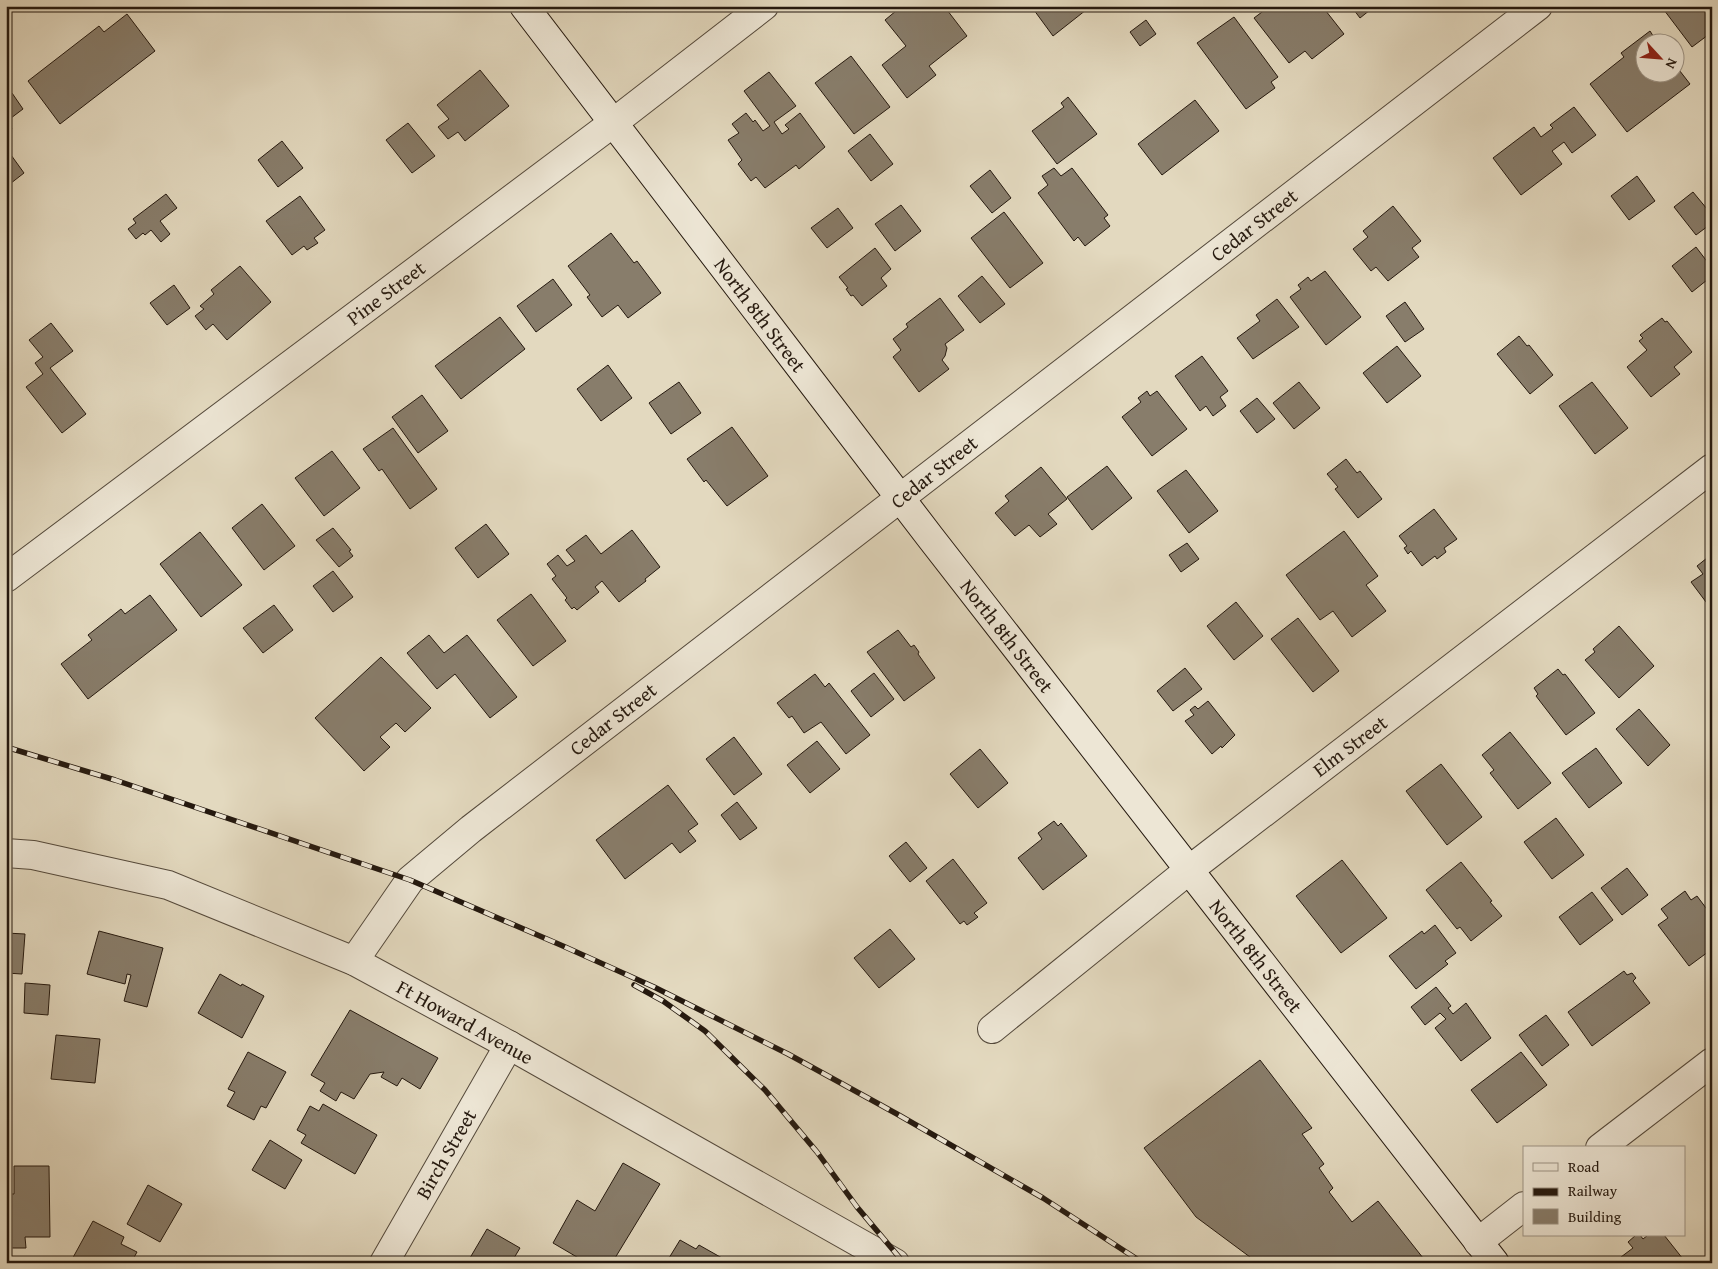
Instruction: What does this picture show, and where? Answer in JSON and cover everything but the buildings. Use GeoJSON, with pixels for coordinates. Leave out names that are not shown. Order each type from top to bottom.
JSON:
{"type":"FeatureCollection","features":[{"type":"Feature","properties":{"kind":"street","name":"North 8th Street"},"geometry":{"type":"LineString","coordinates":[[524,6],[900,498],[1494,1263]]}},
{"type":"Feature","properties":{"kind":"street","name":"Pine Street"},"geometry":{"type":"LineString","coordinates":[[6,578],[613,122],[764,6]]}},
{"type":"Feature","properties":{"kind":"street","name":"Cedar Street"},"geometry":{"type":"LineString","coordinates":[[354,961],[410,880],[471,829],[1538,6]]}},
{"type":"Feature","properties":{"kind":"street","name":"Elm Street"},"geometry":{"type":"LineString","coordinates":[[992,1029],[1189,870],[1712,468]]}},
{"type":"Feature","properties":{"kind":"street","name":"Ft Howard Avenue"},"geometry":{"type":"LineString","coordinates":[[6,853],[33,855],[168,885],[354,961],[509,1045],[895,1263]]}},
{"type":"Feature","properties":{"kind":"street","name":"Birch Street"},"geometry":{"type":"LineString","coordinates":[[384,1263],[509,1045]]}},
{"type":"Feature","properties":{"kind":"street"},"geometry":{"type":"LineString","coordinates":[[1603,1146],[1712,1062]]}},
{"type":"Feature","properties":{"kind":"street"},"geometry":{"type":"LineString","coordinates":[[1478,1242],[1523,1207]]}},
{"type":"Feature","properties":{"kind":"railway"},"geometry":{"type":"LineString","coordinates":[[6,747],[115,780],[410,880],[654,987],[788,1054],[897,1114],[1043,1198],[1143,1263]]}},
{"type":"Feature","properties":{"kind":"railway"},"geometry":{"type":"LineString","coordinates":[[634,985],[663,1001],[705,1031],[765,1090],[817,1152],[857,1207],[904,1263]]}}]}
